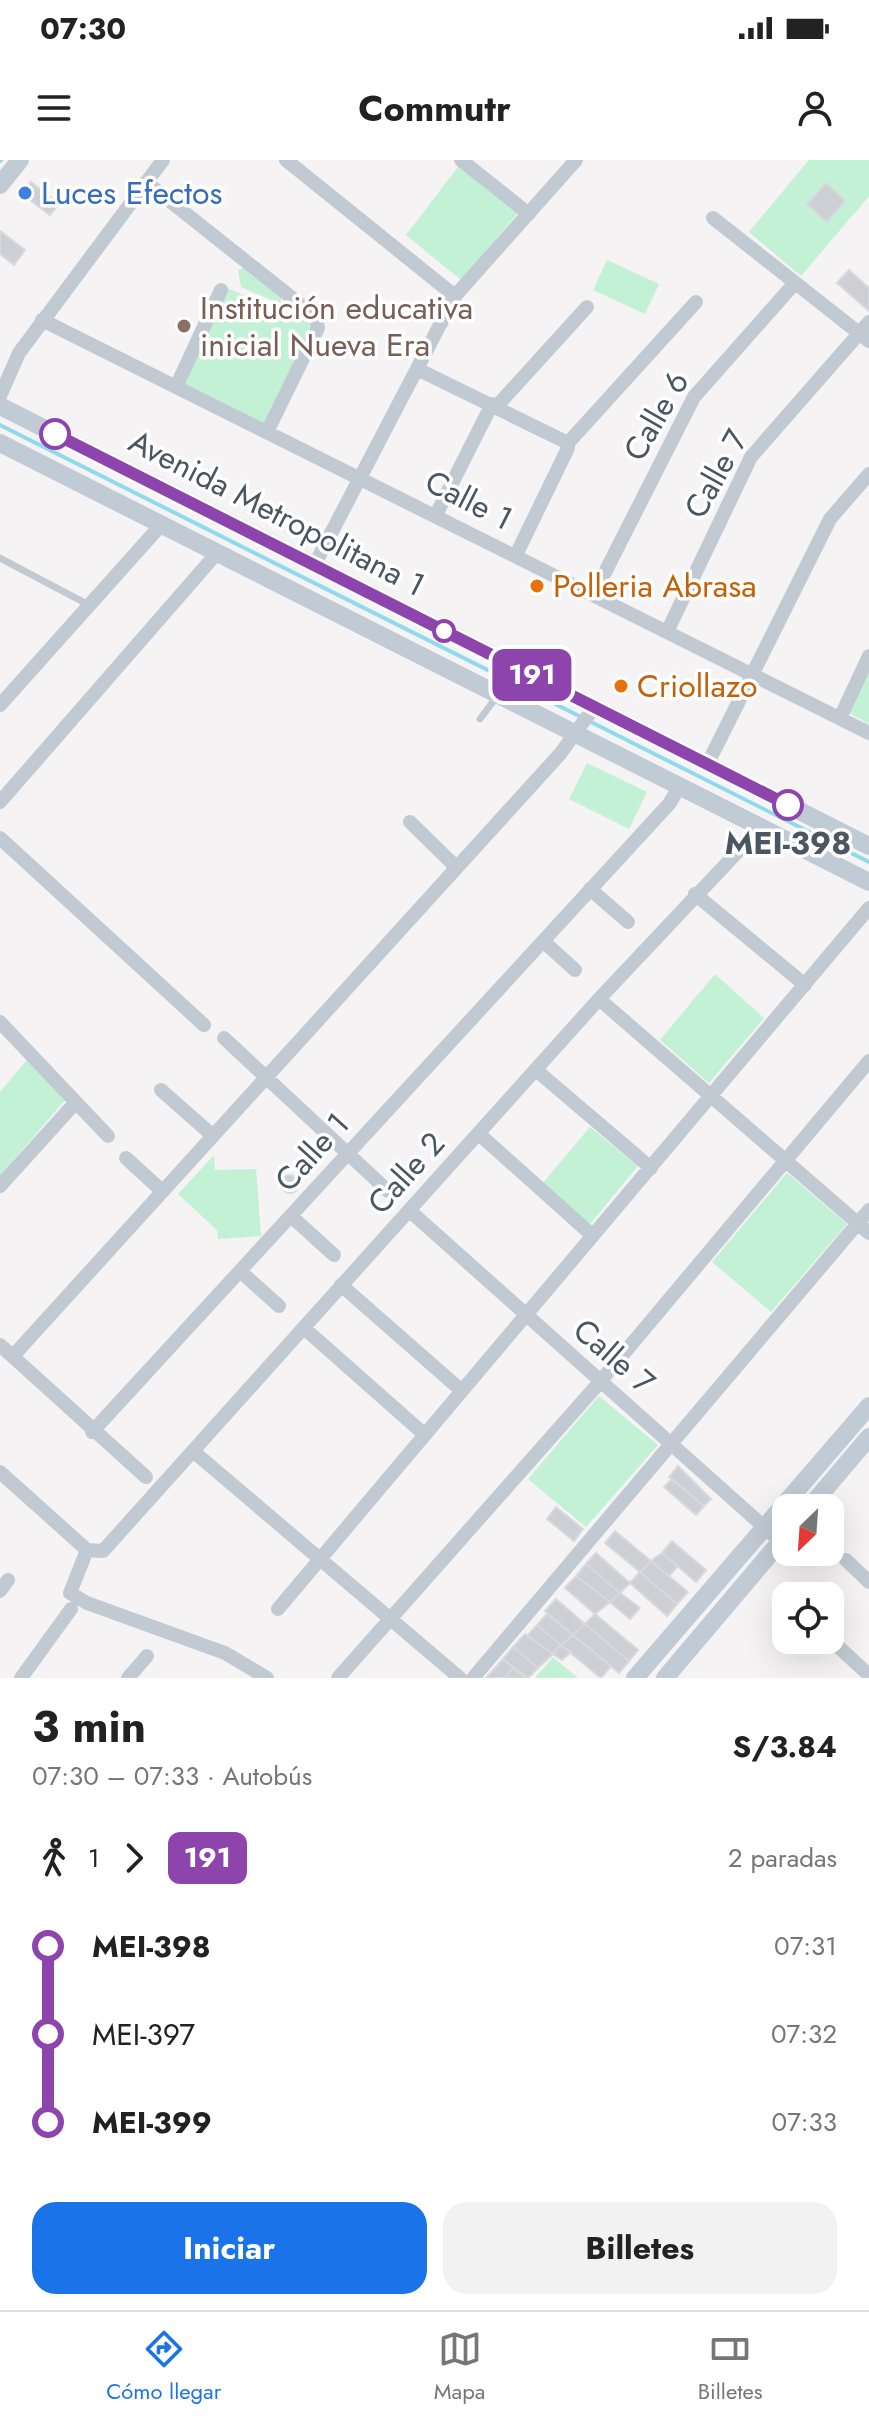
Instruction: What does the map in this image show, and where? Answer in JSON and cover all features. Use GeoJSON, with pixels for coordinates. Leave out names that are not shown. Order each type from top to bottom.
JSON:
{"type":"FeatureCollection","features":[{"type":"Feature","properties":{"kind":"street"},"geometry":{"type":"LineString","coordinates":[[0,185],[20,160]]}},
{"type":"Feature","properties":{"kind":"street"},"geometry":{"type":"LineString","coordinates":[[0,396],[19,353],[163,160]]}},
{"type":"Feature","properties":{"kind":"street"},"geometry":{"type":"LineString","coordinates":[[286,160],[455,296]]}},
{"type":"Feature","properties":{"kind":"street"},"geometry":{"type":"LineString","coordinates":[[461,160],[529,214]]}},
{"type":"Feature","properties":{"kind":"street"},"geometry":{"type":"LineString","coordinates":[[315,564],[455,296],[576,160]]}},
{"type":"Feature","properties":{"kind":"street"},"geometry":{"type":"LineString","coordinates":[[146,182],[316,317],[318,328],[267,432]]}},
{"type":"Feature","properties":{"kind":"street"},"geometry":{"type":"LineString","coordinates":[[713,218],[794,284],[866,332]]}},
{"type":"Feature","properties":{"kind":"street","name":"Calle 6"},"geometry":{"type":"LineString","coordinates":[[594,594],[694,397],[794,284]]}},
{"type":"Feature","properties":{"kind":"street"},"geometry":{"type":"LineString","coordinates":[[176,387],[221,290]]}},
{"type":"Feature","properties":{"kind":"street"},"geometry":{"type":"LineString","coordinates":[[516,555],[568,443],[696,302]]}},
{"type":"Feature","properties":{"kind":"street"},"geometry":{"type":"LineString","coordinates":[[436,515],[495,405],[587,307]]}},
{"type":"Feature","properties":{"kind":"street","name":"Calle 1"},"geometry":{"type":"LineString","coordinates":[[42,320],[869,733]]}},
{"type":"Feature","properties":{"kind":"street","name":"Calle 7"},"geometry":{"type":"LineString","coordinates":[[667,632],[751,457],[866,332]]}},
{"type":"Feature","properties":{"kind":"street"},"geometry":{"type":"LineString","coordinates":[[417,369],[568,443]]}},
{"type":"Feature","properties":{"kind":"street","name":"Avenida Metropolitana 1"},"geometry":{"type":"LineString","coordinates":[[0,406],[315,564],[506,680],[579,731],[869,882]]}},
{"type":"Feature","properties":{"kind":"street","name":"Avenida Metropolitana 1"},"geometry":{"type":"LineString","coordinates":[[0,443],[217,553],[506,680],[593,709],[708,763],[869,846]]}},
{"type":"Feature","properties":{"kind":"street"},"geometry":{"type":"LineString","coordinates":[[708,763],[833,514],[869,474]]}},
{"type":"Feature","properties":{"kind":"street"},"geometry":{"type":"LineString","coordinates":[[0,705],[161,525]]}},
{"type":"Feature","properties":{"kind":"street"},"geometry":{"type":"LineString","coordinates":[[0,802],[217,553]]}},
{"type":"Feature","properties":{"kind":"street"},"geometry":{"type":"LineString","coordinates":[[840,718],[869,656]]}},
{"type":"Feature","properties":{"kind":"street"},"geometry":{"type":"LineString","coordinates":[[13,1356],[579,731],[593,709]]}},
{"type":"Feature","properties":{"kind":"street","name":"Calle 1"},"geometry":{"type":"LineString","coordinates":[[92,1432],[669,804],[680,786]]}},
{"type":"Feature","properties":{"kind":"street"},"geometry":{"type":"LineString","coordinates":[[410,822],[455,866]]}},
{"type":"Feature","properties":{"kind":"street","name":"Calle 2"},"geometry":{"type":"LineString","coordinates":[[89,1551],[103,1551],[599,999],[761,827]]}},
{"type":"Feature","properties":{"kind":"street"},"geometry":{"type":"LineString","coordinates":[[0,838],[204,1025]]}},
{"type":"Feature","properties":{"kind":"street"},"geometry":{"type":"LineString","coordinates":[[590,889],[628,922]]}},
{"type":"Feature","properties":{"kind":"street"},"geometry":{"type":"LineString","coordinates":[[695,894],[805,985]]}},
{"type":"Feature","properties":{"kind":"street"},"geometry":{"type":"LineString","coordinates":[[278,1609],[869,908]]}},
{"type":"Feature","properties":{"kind":"street"},"geometry":{"type":"LineString","coordinates":[[543,941],[575,970]]}},
{"type":"Feature","properties":{"kind":"street"},"geometry":{"type":"LineString","coordinates":[[599,999],[863,1228]]}},
{"type":"Feature","properties":{"kind":"street"},"geometry":{"type":"LineString","coordinates":[[0,1022],[108,1136]]}},
{"type":"Feature","properties":{"kind":"street"},"geometry":{"type":"LineString","coordinates":[[224,1038],[388,1191]]}},
{"type":"Feature","properties":{"kind":"street"},"geometry":{"type":"LineString","coordinates":[[338,1678],[599,1383],[869,1061]]}},
{"type":"Feature","properties":{"kind":"street"},"geometry":{"type":"LineString","coordinates":[[536,1070],[651,1168]]}},
{"type":"Feature","properties":{"kind":"street"},"geometry":{"type":"LineString","coordinates":[[161,1090],[212,1135]]}},
{"type":"Feature","properties":{"kind":"street"},"geometry":{"type":"LineString","coordinates":[[0,1186],[76,1102]]}},
{"type":"Feature","properties":{"kind":"street"},"geometry":{"type":"LineString","coordinates":[[479,1134],[593,1236]]}},
{"type":"Feature","properties":{"kind":"street"},"geometry":{"type":"LineString","coordinates":[[126,1158],[161,1190]]}},
{"type":"Feature","properties":{"kind":"street"},"geometry":{"type":"LineString","coordinates":[[473,1678],[673,1443],[863,1228],[869,1210]]}},
{"type":"Feature","properties":{"kind":"street","name":"Calle 7"},"geometry":{"type":"LineString","coordinates":[[410,1211],[599,1383],[673,1443],[772,1531]]}},
{"type":"Feature","properties":{"kind":"street"},"geometry":{"type":"LineString","coordinates":[[291,1216],[334,1255]]}},
{"type":"Feature","properties":{"kind":"street"},"geometry":{"type":"LineString","coordinates":[[240,1271],[279,1306]]}},
{"type":"Feature","properties":{"kind":"street"},"geometry":{"type":"LineString","coordinates":[[341,1285],[462,1391]]}},
{"type":"Feature","properties":{"kind":"street"},"geometry":{"type":"LineString","coordinates":[[304,1328],[425,1435]]}},
{"type":"Feature","properties":{"kind":"street"},"geometry":{"type":"LineString","coordinates":[[0,1345],[92,1432],[146,1477]]}},
{"type":"Feature","properties":{"kind":"street"},"geometry":{"type":"LineString","coordinates":[[635,1678],[869,1406]]}},
{"type":"Feature","properties":{"kind":"street"},"geometry":{"type":"LineString","coordinates":[[821,1494],[869,1437]]}},
{"type":"Feature","properties":{"kind":"street"},"geometry":{"type":"LineString","coordinates":[[194,1452],[388,1620],[460,1678]]}},
{"type":"Feature","properties":{"kind":"street"},"geometry":{"type":"LineString","coordinates":[[0,1472],[89,1551],[70,1593],[87,1603],[225,1653],[267,1678]]}},
{"type":"Feature","properties":{"kind":"street"},"geometry":{"type":"LineString","coordinates":[[665,1678],[772,1551]]}},
{"type":"Feature","properties":{"kind":"street"},"geometry":{"type":"LineString","coordinates":[[846,1560],[869,1582]]}},
{"type":"Feature","properties":{"kind":"street"},"geometry":{"type":"LineString","coordinates":[[21,1678],[71,1609]]}},
{"type":"Feature","properties":{"kind":"street"},"geometry":{"type":"LineString","coordinates":[[844,1652],[869,1675]]}},
{"type":"Feature","properties":{"kind":"street"},"geometry":{"type":"LineString","coordinates":[[128,1678],[147,1656]]}},
{"type":"Feature","properties":{"kind":"lane"},"geometry":{"type":"LineString","coordinates":[[0,558],[89,605]]}},
{"type":"Feature","properties":{"kind":"lane"},"geometry":{"type":"LineString","coordinates":[[480,719],[506,680]]}},
{"type":"Feature","properties":{"kind":"green space"},"geometry":{"type":"Polygon","coordinates":[[[809,160],[869,160],[869,196],[801,276],[749,232],[809,160]]]}},
{"type":"Feature","properties":{"kind":"green space"},"geometry":{"type":"Polygon","coordinates":[[[461,163],[520,211],[461,280],[406,235],[461,163]]]}},
{"type":"Feature","properties":{"kind":"green space"},"geometry":{"type":"Polygon","coordinates":[[[607,260],[659,284],[645,314],[593,290],[607,260]]]}},
{"type":"Feature","properties":{"kind":"green space"},"geometry":{"type":"Polygon","coordinates":[[[243,268],[281,298],[281,304],[241,287],[238,270],[243,268]]]}},
{"type":"Feature","properties":{"kind":"green space"},"geometry":{"type":"Polygon","coordinates":[[[227,288],[314,325],[266,425],[181,384],[227,288]]]}},
{"type":"Feature","properties":{"kind":"green space"},"geometry":{"type":"Polygon","coordinates":[[[869,667],[869,724],[847,712],[869,667]]]}},
{"type":"Feature","properties":{"kind":"green space"},"geometry":{"type":"Polygon","coordinates":[[[587,763],[647,792],[629,829],[569,799],[587,763]]]}},
{"type":"Feature","properties":{"kind":"green space"},"geometry":{"type":"Polygon","coordinates":[[[715,974],[764,1018],[709,1083],[660,1040],[715,974]]]}},
{"type":"Feature","properties":{"kind":"green space"},"geometry":{"type":"Polygon","coordinates":[[[27,1060],[65,1100],[0,1176],[0,1092],[27,1060]]]}},
{"type":"Feature","properties":{"kind":"green space"},"geometry":{"type":"Polygon","coordinates":[[[590,1127],[638,1166],[590,1224],[542,1184],[590,1127]]]}},
{"type":"Feature","properties":{"kind":"green space"},"geometry":{"type":"Polygon","coordinates":[[[214,1155],[215,1170],[256,1169],[261,1236],[218,1239],[217,1230],[178,1194],[214,1155]]]}},
{"type":"Feature","properties":{"kind":"green space"},"geometry":{"type":"Polygon","coordinates":[[[787,1173],[847,1224],[771,1312],[712,1262],[787,1173]]]}},
{"type":"Feature","properties":{"kind":"green space"},"geometry":{"type":"Polygon","coordinates":[[[599,1396],[658,1445],[586,1527],[528,1479],[599,1396]]]}},
{"type":"Feature","properties":{"kind":"green space"},"geometry":{"type":"Polygon","coordinates":[[[553,1657],[578,1678],[535,1678],[553,1657]]]}},
{"type":"Feature","properties":{"kind":"building"},"geometry":{"type":"Polygon","coordinates":[[[31,182],[59,204],[50,215],[22,194],[31,182]]]}},
{"type":"Feature","properties":{"kind":"building"},"geometry":{"type":"Polygon","coordinates":[[[826,183],[845,201],[827,222],[807,204],[826,183]]]}},
{"type":"Feature","properties":{"kind":"building"},"geometry":{"type":"Polygon","coordinates":[[[0,231],[25,250],[14,265],[0,254],[0,231]]]}},
{"type":"Feature","properties":{"kind":"building"},"geometry":{"type":"Polygon","coordinates":[[[849,270],[869,288],[869,311],[837,283],[849,270]]]}},
{"type":"Feature","properties":{"kind":"building"},"geometry":{"type":"Polygon","coordinates":[[[290,1175],[299,1184],[290,1193],[281,1184],[290,1175]]]}},
{"type":"Feature","properties":{"kind":"building"},"geometry":{"type":"Polygon","coordinates":[[[678,1466],[711,1499],[704,1506],[669,1477],[678,1466]]]}},
{"type":"Feature","properties":{"kind":"building"},"geometry":{"type":"Polygon","coordinates":[[[672,1479],[704,1506],[696,1515],[664,1487],[672,1479]]]}},
{"type":"Feature","properties":{"kind":"building"},"geometry":{"type":"Polygon","coordinates":[[[556,1507],[583,1529],[574,1541],[547,1519],[556,1507]]]}},
{"type":"Feature","properties":{"kind":"building"},"geometry":{"type":"Polygon","coordinates":[[[615,1531],[651,1561],[640,1572],[605,1543],[615,1531]]]}},
{"type":"Feature","properties":{"kind":"building"},"geometry":{"type":"Polygon","coordinates":[[[672,1541],[706,1570],[696,1582],[662,1553],[672,1541]]]}},
{"type":"Feature","properties":{"kind":"building"},"geometry":{"type":"Polygon","coordinates":[[[596,1553],[630,1583],[620,1593],[586,1564],[596,1553]]]}},
{"type":"Feature","properties":{"kind":"building"},"geometry":{"type":"Polygon","coordinates":[[[662,1553],[678,1566],[669,1576],[651,1561],[662,1553]]]}},
{"type":"Feature","properties":{"kind":"building"},"geometry":{"type":"Polygon","coordinates":[[[651,1561],[688,1592],[677,1604],[640,1572],[651,1561]]]}},
{"type":"Feature","properties":{"kind":"building"},"geometry":{"type":"Polygon","coordinates":[[[586,1564],[620,1593],[610,1602],[576,1576],[586,1564]]]}},
{"type":"Feature","properties":{"kind":"building"},"geometry":{"type":"Polygon","coordinates":[[[640,1572],[677,1604],[667,1616],[630,1583],[640,1572]]]}},
{"type":"Feature","properties":{"kind":"building"},"geometry":{"type":"Polygon","coordinates":[[[576,1576],[610,1602],[595,1614],[565,1588],[576,1576]]]}},
{"type":"Feature","properties":{"kind":"building"},"geometry":{"type":"Polygon","coordinates":[[[620,1593],[640,1608],[630,1619],[610,1602],[620,1593]]]}},
{"type":"Feature","properties":{"kind":"building"},"geometry":{"type":"Polygon","coordinates":[[[556,1599],[585,1624],[573,1635],[545,1611],[556,1599]]]}},
{"type":"Feature","properties":{"kind":"building"},"geometry":{"type":"Polygon","coordinates":[[[547,1614],[573,1635],[561,1645],[537,1625],[547,1614]]]}},
{"type":"Feature","properties":{"kind":"building"},"geometry":{"type":"Polygon","coordinates":[[[595,1614],[638,1650],[629,1661],[585,1624],[595,1614]]]}},
{"type":"Feature","properties":{"kind":"building"},"geometry":{"type":"Polygon","coordinates":[[[585,1624],[629,1661],[619,1673],[573,1635],[585,1624]]]}},
{"type":"Feature","properties":{"kind":"building"},"geometry":{"type":"Polygon","coordinates":[[[537,1625],[561,1645],[553,1654],[527,1636],[537,1625]]]}},
{"type":"Feature","properties":{"kind":"building"},"geometry":{"type":"Polygon","coordinates":[[[525,1634],[553,1654],[538,1668],[513,1647],[525,1634]]]}},
{"type":"Feature","properties":{"kind":"building"},"geometry":{"type":"Polygon","coordinates":[[[573,1635],[611,1666],[601,1678],[561,1645],[573,1635]]]}},
{"type":"Feature","properties":{"kind":"building"},"geometry":{"type":"Polygon","coordinates":[[[561,1645],[571,1652],[562,1660],[553,1654],[561,1645]]]}},
{"type":"Feature","properties":{"kind":"building"},"geometry":{"type":"Polygon","coordinates":[[[513,1647],[538,1668],[528,1678],[503,1659],[513,1647]]]}},
{"type":"Feature","properties":{"kind":"building"},"geometry":{"type":"Polygon","coordinates":[[[503,1659],[513,1668],[505,1678],[486,1678],[503,1659]]]}},
{"type":"Feature","properties":{"kind":"building"},"geometry":{"type":"Polygon","coordinates":[[[513,1668],[526,1678],[505,1678],[513,1668]]]}},
{"type":"Feature","properties":{"kind":"waterway"},"geometry":{"type":"LineString","coordinates":[[0,425],[581,717]]}},
{"type":"Feature","properties":{"kind":"waterway"},"geometry":{"type":"LineString","coordinates":[[589,721],[869,862]]}},
{"type":"Feature","properties":{"kind":"bus line","name":"191"},"geometry":{"type":"LineString","coordinates":[[55,434],[788,805]]}},
{"type":"Feature","properties":{"kind":"place","name":"Luces Efectos"},"geometry":{"type":"Point","coordinates":[25,193]}},
{"type":"Feature","properties":{"kind":"place","name":"Institución educativa inicial Nueva Era"},"geometry":{"type":"Point","coordinates":[184,326]}},
{"type":"Feature","properties":{"kind":"place","name":"Polleria Abrasa"},"geometry":{"type":"Point","coordinates":[537,586]}},
{"type":"Feature","properties":{"kind":"place","name":"Criollazo"},"geometry":{"type":"Point","coordinates":[621,686]}},
{"type":"Feature","properties":{"kind":"place","name":"MEI-398"},"geometry":{"type":"Point","coordinates":[788,805]}}]}
